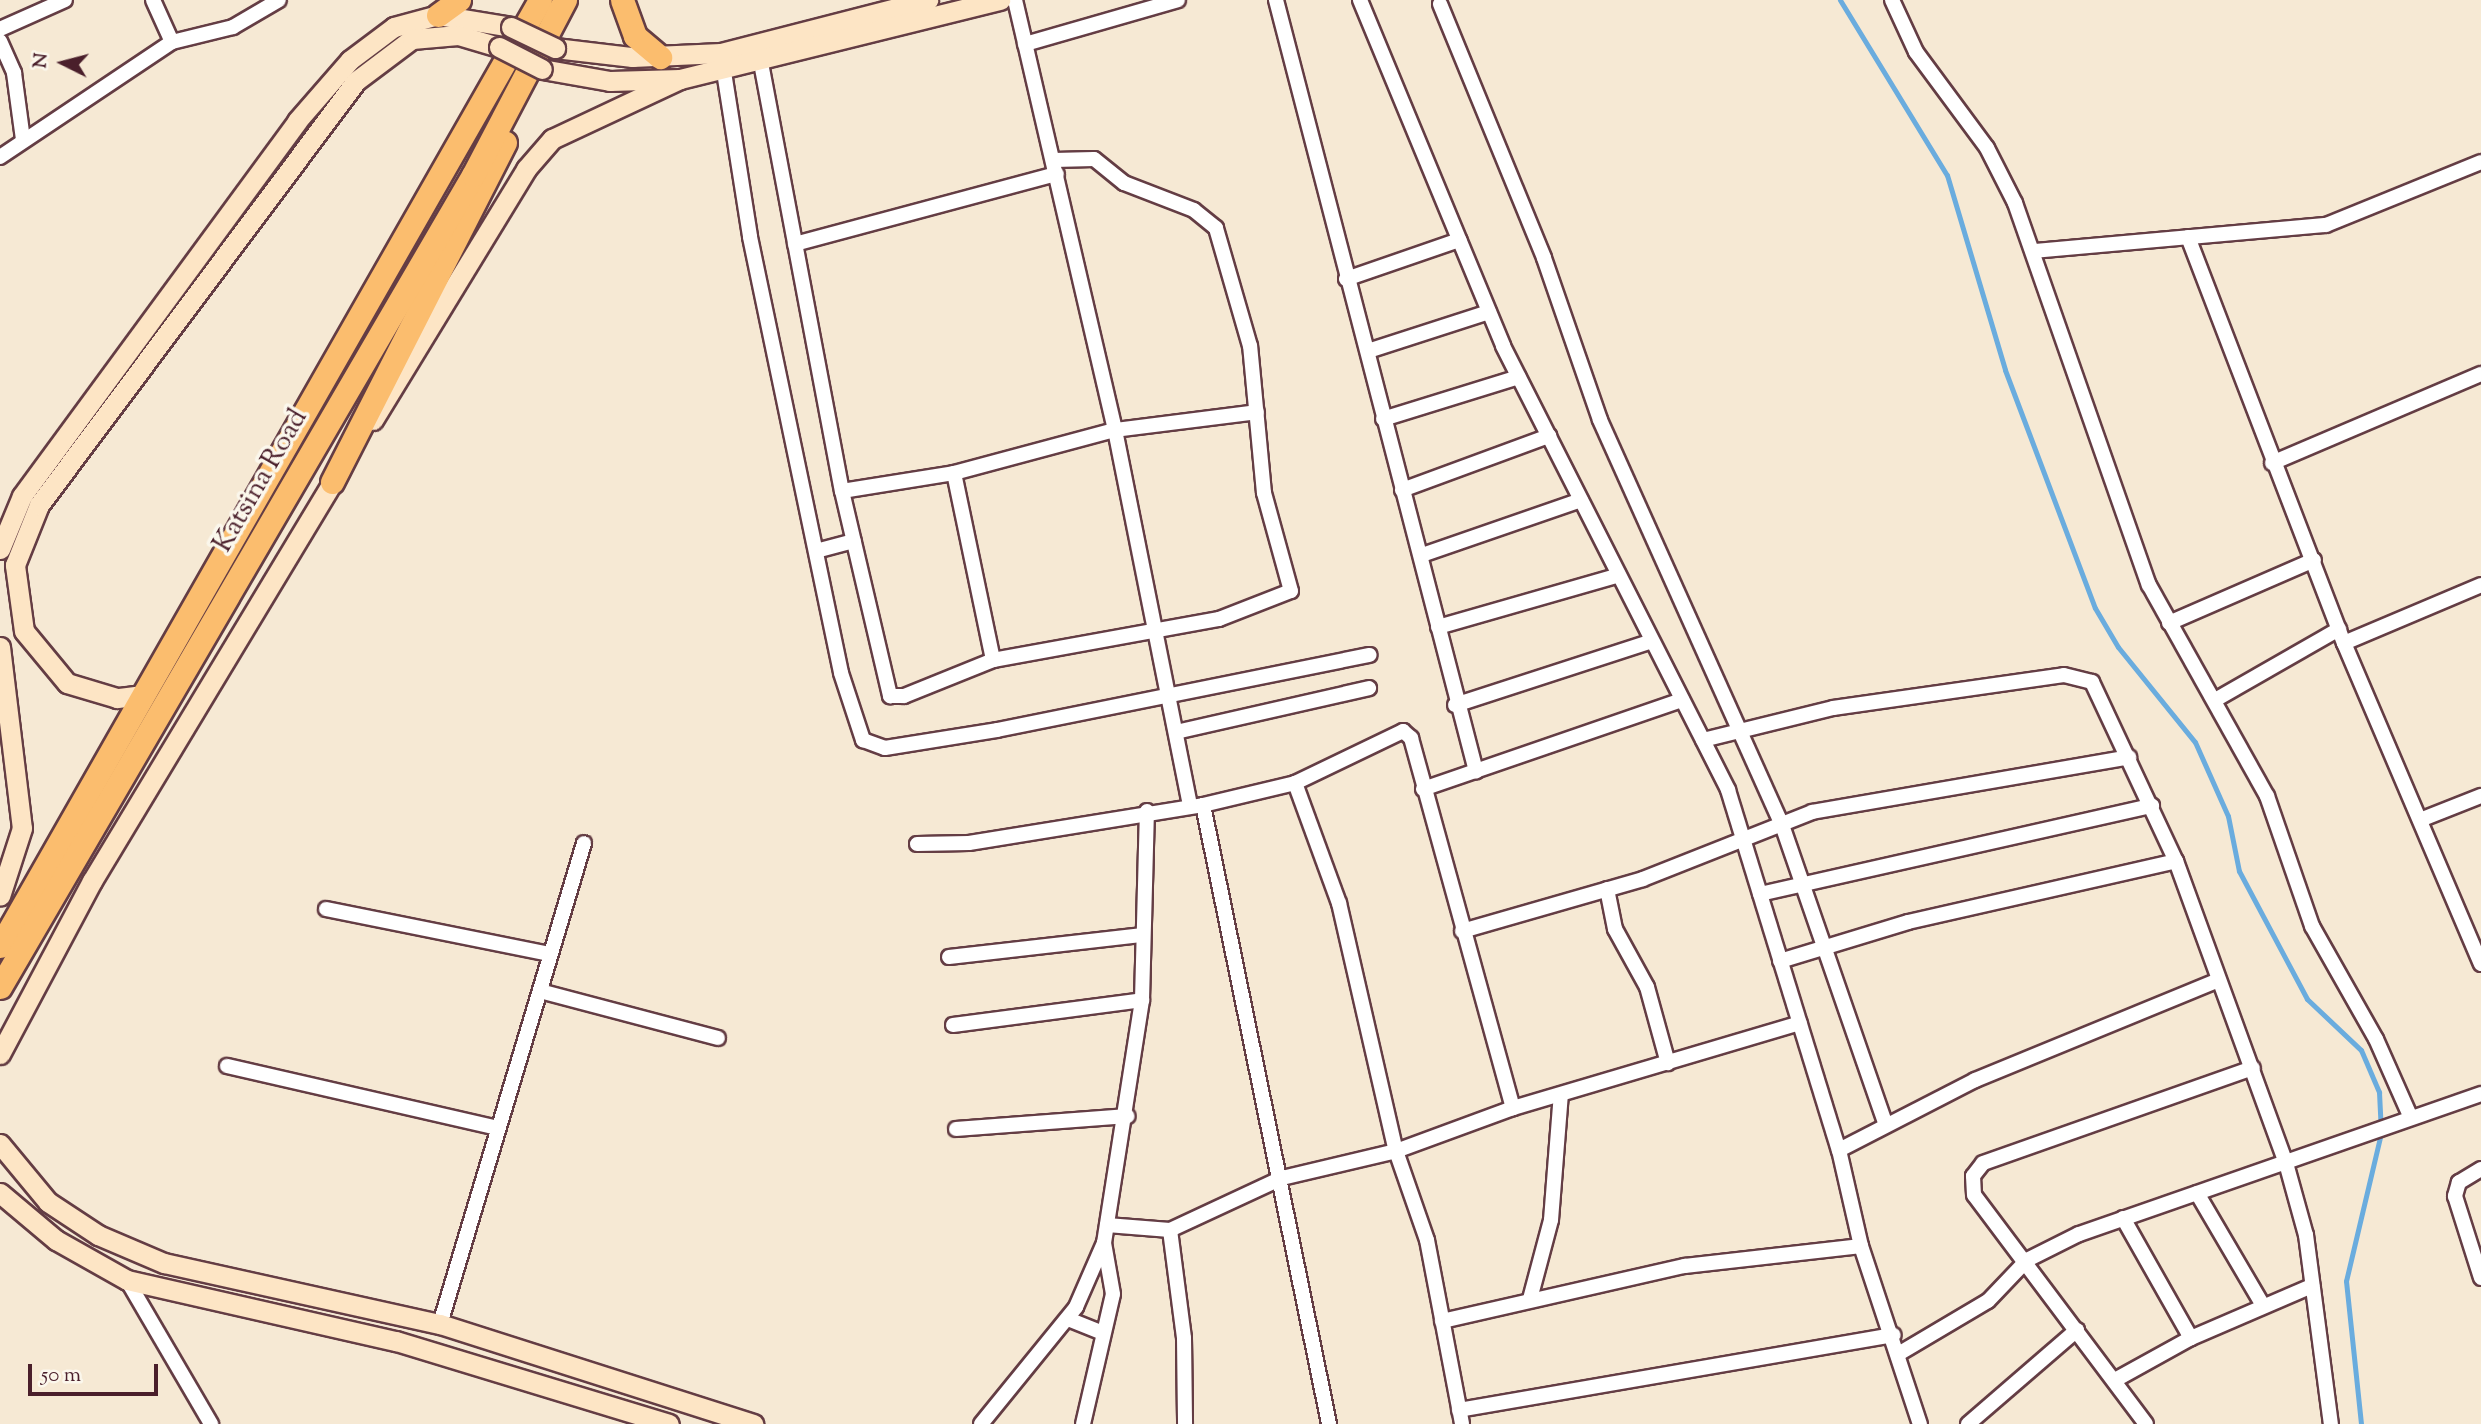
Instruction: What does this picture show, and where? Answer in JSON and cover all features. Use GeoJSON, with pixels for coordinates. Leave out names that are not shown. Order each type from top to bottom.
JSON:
{"type":"FeatureCollection","features":[{"type":"Feature","properties":{"kind":"highway"},"geometry":{"type":"LineString","coordinates":[[438,15],[459,0]]}},
{"type":"Feature","properties":{"kind":"highway","name":"Katsina Road"},"geometry":{"type":"LineString","coordinates":[[0,946],[540,0]]}},
{"type":"Feature","properties":{"kind":"highway","name":"Katsina Road"},"geometry":{"type":"LineString","coordinates":[[0,987],[510,104],[565,0]]}},
{"type":"Feature","properties":{"kind":"highway"},"geometry":{"type":"LineString","coordinates":[[622,0],[635,36],[660,57]]}},
{"type":"Feature","properties":{"kind":"highway"},"geometry":{"type":"LineString","coordinates":[[332,482],[485,192],[505,142],[510,104]]}},
{"type":"Feature","properties":{"kind":"main road"},"geometry":{"type":"LineString","coordinates":[[0,549],[22,496],[296,121],[350,60],[394,27],[438,15],[510,27],[555,48],[660,57],[722,53],[928,0]]}},
{"type":"Feature","properties":{"kind":"main road"},"geometry":{"type":"LineString","coordinates":[[143,695],[117,698],[67,683],[24,631],[15,565],[39,505],[356,81],[412,38],[458,35],[499,47],[542,69],[621,82],[680,79],[761,63],[1000,0]]}},
{"type":"Feature","properties":{"kind":"main road"},"geometry":{"type":"LineString","coordinates":[[0,1054],[92,881],[332,482],[543,149],[584,121],[680,79]]}},
{"type":"Feature","properties":{"kind":"main road"},"geometry":{"type":"LineString","coordinates":[[0,647],[22,828],[0,896]]}},
{"type":"Feature","properties":{"kind":"main road"},"geometry":{"type":"LineString","coordinates":[[0,1144],[48,1202],[119,1245],[276,1291],[440,1324],[753,1424]]}},
{"type":"Feature","properties":{"kind":"main road"},"geometry":{"type":"LineString","coordinates":[[0,1193],[56,1240],[127,1280],[396,1341],[669,1424]]}},
{"type":"Feature","properties":{"kind":"street"},"geometry":{"type":"LineString","coordinates":[[0,29],[65,0]]}},
{"type":"Feature","properties":{"kind":"street"},"geometry":{"type":"LineString","coordinates":[[153,0],[172,43]]}},
{"type":"Feature","properties":{"kind":"street"},"geometry":{"type":"LineString","coordinates":[[0,157],[172,43],[233,27],[279,0]]}},
{"type":"Feature","properties":{"kind":"street"},"geometry":{"type":"LineString","coordinates":[[1015,0],[1115,430],[1166,696],[1197,806],[1282,1178],[1329,1424]]}},
{"type":"Feature","properties":{"kind":"street"},"geometry":{"type":"LineString","coordinates":[[1025,44],[1178,0]]}},
{"type":"Feature","properties":{"kind":"street"},"geometry":{"type":"LineString","coordinates":[[1276,0],[1346,279],[1422,555],[1455,705],[1476,771]]}},
{"type":"Feature","properties":{"kind":"street"},"geometry":{"type":"LineString","coordinates":[[1360,0],[1489,312],[1519,377],[1703,740],[1743,841],[1839,1150],[1861,1246],[1900,1353],[1920,1424]]}},
{"type":"Feature","properties":{"kind":"street"},"geometry":{"type":"LineString","coordinates":[[1892,0],[1916,52],[1987,148],[2034,251],[2138,560],[2169,623],[2215,699],[2267,796],[2312,926],[2376,1039],[2412,1118]]}},
{"type":"Feature","properties":{"kind":"street"},"geometry":{"type":"LineString","coordinates":[[1440,4],[1545,258],[1600,420],[1742,726],[1782,825],[1822,947],[1885,1122]]}},
{"type":"Feature","properties":{"kind":"street"},"geometry":{"type":"LineString","coordinates":[[0,41],[14,73],[23,140]]}},
{"type":"Feature","properties":{"kind":"street"},"geometry":{"type":"LineString","coordinates":[[761,63],[795,244],[842,491],[884,691],[904,696],[993,660],[1152,628],[1219,619],[1291,591],[1264,493],[1250,346],[1216,228],[1194,210],[1141,193],[1094,159],[1055,167],[795,244]]}},
{"type":"Feature","properties":{"kind":"street"},"geometry":{"type":"LineString","coordinates":[[724,72],[750,237],[841,673],[856,726],[871,746],[997,730],[1370,655]]}},
{"type":"Feature","properties":{"kind":"street"},"geometry":{"type":"LineString","coordinates":[[2034,251],[2326,226],[2481,162]]}},
{"type":"Feature","properties":{"kind":"street"},"geometry":{"type":"LineString","coordinates":[[2188,237],[2272,463],[2481,964]]}},
{"type":"Feature","properties":{"kind":"street"},"geometry":{"type":"LineString","coordinates":[[1346,279],[1459,240]]}},
{"type":"Feature","properties":{"kind":"street"},"geometry":{"type":"LineString","coordinates":[[1368,351],[1489,312]]}},
{"type":"Feature","properties":{"kind":"street"},"geometry":{"type":"LineString","coordinates":[[2272,463],[2481,374]]}},
{"type":"Feature","properties":{"kind":"street"},"geometry":{"type":"LineString","coordinates":[[1384,418],[1519,377]]}},
{"type":"Feature","properties":{"kind":"street"},"geometry":{"type":"LineString","coordinates":[[842,491],[954,473],[1115,430],[1257,412]]}},
{"type":"Feature","properties":{"kind":"street"},"geometry":{"type":"LineString","coordinates":[[1402,490],[1549,436]]}},
{"type":"Feature","properties":{"kind":"street"},"geometry":{"type":"LineString","coordinates":[[954,473],[993,660]]}},
{"type":"Feature","properties":{"kind":"street"},"geometry":{"type":"LineString","coordinates":[[1422,555],[1581,500]]}},
{"type":"Feature","properties":{"kind":"street"},"geometry":{"type":"LineString","coordinates":[[816,551],[853,541]]}},
{"type":"Feature","properties":{"kind":"street"},"geometry":{"type":"LineString","coordinates":[[2169,623],[2314,560]]}},
{"type":"Feature","properties":{"kind":"street"},"geometry":{"type":"LineString","coordinates":[[1438,627],[1619,575]]}},
{"type":"Feature","properties":{"kind":"street"},"geometry":{"type":"LineString","coordinates":[[2215,699],[2342,636],[2481,585]]}},
{"type":"Feature","properties":{"kind":"street"},"geometry":{"type":"LineString","coordinates":[[1455,705],[1652,641]]}},
{"type":"Feature","properties":{"kind":"street"},"geometry":{"type":"LineString","coordinates":[[1703,740],[1742,726],[2064,674],[2092,682],[2176,861],[2217,981],[2253,1068],[2286,1163],[2312,1286],[2331,1424]]}},
{"type":"Feature","properties":{"kind":"street"},"geometry":{"type":"LineString","coordinates":[[1175,732],[1369,688]]}},
{"type":"Feature","properties":{"kind":"street"},"geometry":{"type":"LineString","coordinates":[[1423,789],[1682,700]]}},
{"type":"Feature","properties":{"kind":"street"},"geometry":{"type":"LineString","coordinates":[[918,844],[969,843],[1147,811],[1197,806],[1295,783],[1403,731],[1411,738],[1462,931],[1513,1108]]}},
{"type":"Feature","properties":{"kind":"street"},"geometry":{"type":"LineString","coordinates":[[1462,931],[1607,889],[1743,841],[1812,812],[2129,757]]}},
{"type":"Feature","properties":{"kind":"street"},"geometry":{"type":"LineString","coordinates":[[1295,783],[1339,903],[1396,1151],[1427,1240],[1460,1417],[1894,1335]]}},
{"type":"Feature","properties":{"kind":"street"},"geometry":{"type":"LineString","coordinates":[[2420,820],[2481,796]]}},
{"type":"Feature","properties":{"kind":"street"},"geometry":{"type":"LineString","coordinates":[[1760,894],[2152,806]]}},
{"type":"Feature","properties":{"kind":"street"},"geometry":{"type":"LineString","coordinates":[[981,1424],[1068,1319],[1104,1243],[1128,1116],[1142,1000],[1141,936],[1147,811]]}},
{"type":"Feature","properties":{"kind":"street"},"geometry":{"type":"LineString","coordinates":[[440,1324],[584,843]]}},
{"type":"Feature","properties":{"kind":"street"},"geometry":{"type":"LineString","coordinates":[[1780,961],[1822,947],[2176,861]]}},
{"type":"Feature","properties":{"kind":"street"},"geometry":{"type":"LineString","coordinates":[[1607,889],[1615,929],[1647,987],[1668,1063]]}},
{"type":"Feature","properties":{"kind":"street"},"geometry":{"type":"LineString","coordinates":[[326,909],[550,954]]}},
{"type":"Feature","properties":{"kind":"street"},"geometry":{"type":"LineString","coordinates":[[949,957],[1141,936]]}},
{"type":"Feature","properties":{"kind":"street"},"geometry":{"type":"LineString","coordinates":[[1839,1150],[1885,1122],[2217,981]]}},
{"type":"Feature","properties":{"kind":"street"},"geometry":{"type":"LineString","coordinates":[[540,991],[718,1038]]}},
{"type":"Feature","properties":{"kind":"street"},"geometry":{"type":"LineString","coordinates":[[953,1025],[1142,1000]]}},
{"type":"Feature","properties":{"kind":"street"},"geometry":{"type":"LineString","coordinates":[[1107,1225],[1170,1230],[1282,1178],[1396,1151],[1513,1108],[1800,1023]]}},
{"type":"Feature","properties":{"kind":"street"},"geometry":{"type":"LineString","coordinates":[[227,1066],[498,1128]]}},
{"type":"Feature","properties":{"kind":"street"},"geometry":{"type":"LineString","coordinates":[[2146,1424],[2027,1260],[1974,1195],[1973,1176],[1983,1163],[2253,1068]]}},
{"type":"Feature","properties":{"kind":"street"},"geometry":{"type":"LineString","coordinates":[[1530,1299],[1551,1220],[1561,1094]]}},
{"type":"Feature","properties":{"kind":"street"},"geometry":{"type":"LineString","coordinates":[[1900,1353],[1988,1301],[2027,1260],[2123,1218],[2378,1132],[2481,1094]]}},
{"type":"Feature","properties":{"kind":"street"},"geometry":{"type":"LineString","coordinates":[[956,1129],[1128,1116]]}},
{"type":"Feature","properties":{"kind":"street"},"geometry":{"type":"LineString","coordinates":[[2481,1169],[2459,1182],[2455,1196],[2481,1278]]}},
{"type":"Feature","properties":{"kind":"street"},"geometry":{"type":"LineString","coordinates":[[2197,1193],[2262,1304]]}},
{"type":"Feature","properties":{"kind":"street"},"geometry":{"type":"LineString","coordinates":[[2123,1218],[2190,1338]]}},
{"type":"Feature","properties":{"kind":"street"},"geometry":{"type":"LineString","coordinates":[[1170,1230],[1184,1338],[1185,1424]]}},
{"type":"Feature","properties":{"kind":"street"},"geometry":{"type":"LineString","coordinates":[[1083,1424],[1114,1275],[1104,1243]]}},
{"type":"Feature","properties":{"kind":"street"},"geometry":{"type":"LineString","coordinates":[[1442,1321],[1685,1266],[1861,1246]]}},
{"type":"Feature","properties":{"kind":"street"},"geometry":{"type":"LineString","coordinates":[[127,1280],[211,1424]]}},
{"type":"Feature","properties":{"kind":"street"},"geometry":{"type":"LineString","coordinates":[[2115,1380],[2190,1338],[2262,1304],[2312,1286]]}},
{"type":"Feature","properties":{"kind":"street"},"geometry":{"type":"LineString","coordinates":[[1068,1319],[1100,1332]]}},
{"type":"Feature","properties":{"kind":"street"},"geometry":{"type":"LineString","coordinates":[[1968,1424],[2077,1330]]}},
{"type":"Feature","properties":{"kind":"waterway"},"geometry":{"type":"LineString","coordinates":[[1840,0],[1947,175],[2005,370],[2095,608],[2118,647],[2195,742],[2228,816],[2239,871],[2307,999],[2361,1050],[2379,1092],[2381,1133],[2346,1281],[2361,1424]]}}]}
